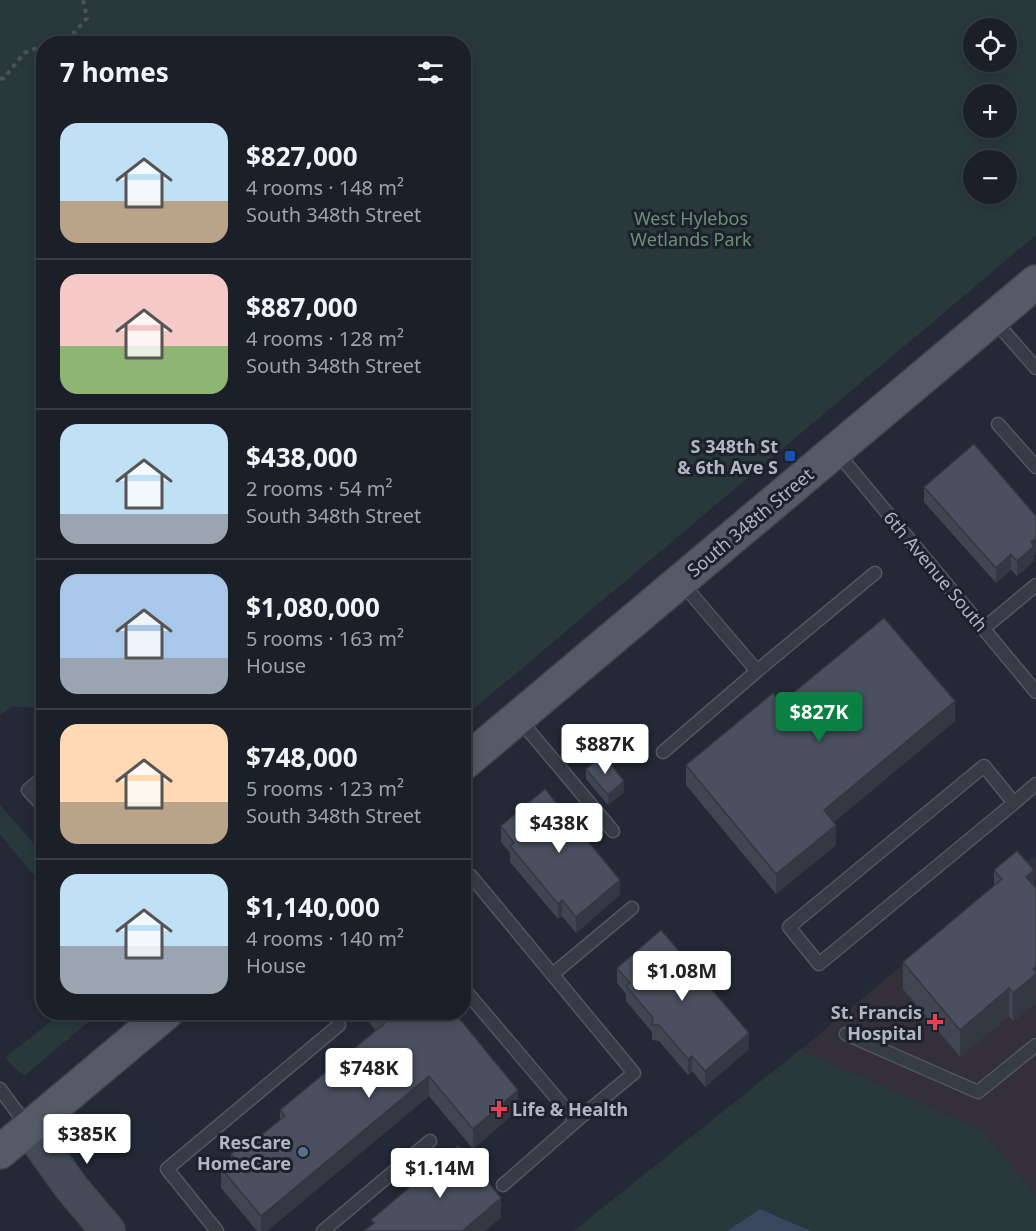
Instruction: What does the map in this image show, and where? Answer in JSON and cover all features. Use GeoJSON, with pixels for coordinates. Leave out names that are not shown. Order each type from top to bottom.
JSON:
{"type":"FeatureCollection","features":[{"type":"Feature","properties":{"kind":"main road","name":"South 348th Street"},"geometry":{"type":"LineString","coordinates":[[471,757],[1036,282]]}},
{"type":"Feature","properties":{"kind":"main road"},"geometry":{"type":"LineString","coordinates":[[0,1152],[157,1020]]}},
{"type":"Feature","properties":{"kind":"street"},"geometry":{"type":"LineString","coordinates":[[28,1128],[71,1187],[108,1231]]}},
{"type":"Feature","properties":{"kind":"lane"},"geometry":{"type":"LineString","coordinates":[[992,318],[1036,368]]}},
{"type":"Feature","properties":{"kind":"lane"},"geometry":{"type":"LineString","coordinates":[[998,424],[1036,467]]}},
{"type":"Feature","properties":{"kind":"lane","name":"6th Avenue South"},"geometry":{"type":"LineString","coordinates":[[835,450],[1036,692]]}},
{"type":"Feature","properties":{"kind":"lane"},"geometry":{"type":"LineString","coordinates":[[663,752],[875,573]]}},
{"type":"Feature","properties":{"kind":"lane"},"geometry":{"type":"LineString","coordinates":[[680,581],[757,671]]}},
{"type":"Feature","properties":{"kind":"lane"},"geometry":{"type":"LineString","coordinates":[[983,628],[1036,585]]}},
{"type":"Feature","properties":{"kind":"lane"},"geometry":{"type":"LineString","coordinates":[[517,718],[613,831]]}},
{"type":"Feature","properties":{"kind":"lane"},"geometry":{"type":"LineString","coordinates":[[1014,802],[984,766],[789,927],[819,964],[1036,784]]}},
{"type":"Feature","properties":{"kind":"lane"},"geometry":{"type":"LineString","coordinates":[[36,784],[28,790],[36,798]]}},
{"type":"Feature","properties":{"kind":"lane"},"geometry":{"type":"LineString","coordinates":[[471,876],[634,1073],[503,1185]]}},
{"type":"Feature","properties":{"kind":"lane"},"geometry":{"type":"LineString","coordinates":[[553,974],[632,908]]}},
{"type":"Feature","properties":{"kind":"lane"},"geometry":{"type":"LineString","coordinates":[[471,997],[576,1121]]}},
{"type":"Feature","properties":{"kind":"lane"},"geometry":{"type":"LineString","coordinates":[[217,1231],[167,1169],[339,1025]]}},
{"type":"Feature","properties":{"kind":"lane"},"geometry":{"type":"LineString","coordinates":[[846,1034],[978,1092],[1036,1045]]}},
{"type":"Feature","properties":{"kind":"lane"},"geometry":{"type":"LineString","coordinates":[[0,1089],[28,1128]]}},
{"type":"Feature","properties":{"kind":"lane"},"geometry":{"type":"LineString","coordinates":[[322,1231],[430,1141]]}},
{"type":"Feature","properties":{"kind":"path"},"geometry":{"type":"LineString","coordinates":[[65,36],[75,32],[87,18],[83,0]]}},
{"type":"Feature","properties":{"kind":"path"},"geometry":{"type":"LineString","coordinates":[[0,79],[4,78],[24,53],[36,48]]}},
{"type":"Feature","properties":{"kind":"shaded area","name":"St. Francis Hospital"},"geometry":{"type":"Polygon","coordinates":[[[1036,855],[1036,1195],[981,1130],[800,1050],[1036,855]]]}},
{"type":"Feature","properties":{"kind":"green space","name":"West Hylebos Wetlands Park"},"geometry":{"type":"Polygon","coordinates":[[[0,0],[1036,0],[1036,235],[471,711],[471,36],[36,36],[36,708],[12,706],[0,716],[0,0]]]}},
{"type":"Feature","properties":{"kind":"green space"},"geometry":{"type":"Polygon","coordinates":[[[0,805],[36,846],[36,878],[0,834],[0,805]]]}},
{"type":"Feature","properties":{"kind":"green space"},"geometry":{"type":"Polygon","coordinates":[[[52,1020],[91,1020],[24,1076],[5,1058],[52,1020]]]}},
{"type":"Feature","properties":{"kind":"green space"},"geometry":{"type":"Polygon","coordinates":[[[800,1050],[981,1130],[1036,1195],[1036,1231],[811,1231],[760,1209],[727,1231],[574,1231],[800,1050]]]}},
{"type":"Feature","properties":{"kind":"water"},"geometry":{"type":"Polygon","coordinates":[[[760,1209],[811,1231],[727,1231],[760,1209]]]}},
{"type":"Feature","properties":{"kind":"building"},"geometry":{"type":"Polygon","coordinates":[[[974,444],[1036,516],[1036,538],[1031,542],[1034,546],[1017,561],[1011,554],[996,568],[924,487],[974,444]]]}},
{"type":"Feature","properties":{"kind":"building"},"geometry":{"type":"Polygon","coordinates":[[[884,618],[955,701],[824,810],[836,825],[776,874],[686,765],[773,693],[781,703],[884,618]]]}},
{"type":"Feature","properties":{"kind":"building"},"geometry":{"type":"Polygon","coordinates":[[[603,755],[624,781],[608,795],[586,769],[603,755]]]}},
{"type":"Feature","properties":{"kind":"building"},"geometry":{"type":"Polygon","coordinates":[[[545,789],[620,880],[576,917],[562,900],[558,904],[510,846],[514,843],[501,826],[545,789]]]}},
{"type":"Feature","properties":{"kind":"building"},"geometry":{"type":"Polygon","coordinates":[[[1017,851],[1034,870],[1026,877],[1036,888],[1036,966],[1033,969],[1036,974],[1013,993],[1009,988],[960,1030],[903,962],[1002,879],[994,870],[1017,851]]]}},
{"type":"Feature","properties":{"kind":"building"},"geometry":{"type":"Polygon","coordinates":[[[661,930],[749,1033],[705,1071],[692,1056],[688,1059],[659,1025],[652,1025],[653,1018],[626,986],[630,983],[617,968],[661,930]]]}},
{"type":"Feature","properties":{"kind":"building"},"geometry":{"type":"Polygon","coordinates":[[[383,1020],[461,1020],[518,1090],[473,1129],[429,1076],[261,1216],[221,1168],[234,1158],[231,1154],[252,1137],[255,1140],[285,1116],[280,1110],[385,1023],[383,1020]]]}},
{"type":"Feature","properties":{"kind":"building"},"geometry":{"type":"Polygon","coordinates":[[[458,1146],[501,1198],[462,1231],[364,1231],[374,1223],[371,1220],[458,1146]]]}},
{"type":"Feature","properties":{"kind":"place","name":"S 348th St & 6th Ave S"},"geometry":{"type":"Point","coordinates":[790,456]}},
{"type":"Feature","properties":{"kind":"place","name":"St. Francis Hospital"},"geometry":{"type":"Point","coordinates":[935,1022]}},
{"type":"Feature","properties":{"kind":"place","name":"Life & Health"},"geometry":{"type":"Point","coordinates":[499,1109]}},
{"type":"Feature","properties":{"kind":"place","name":"ResCare HomeCare"},"geometry":{"type":"Point","coordinates":[303,1152]}}]}
